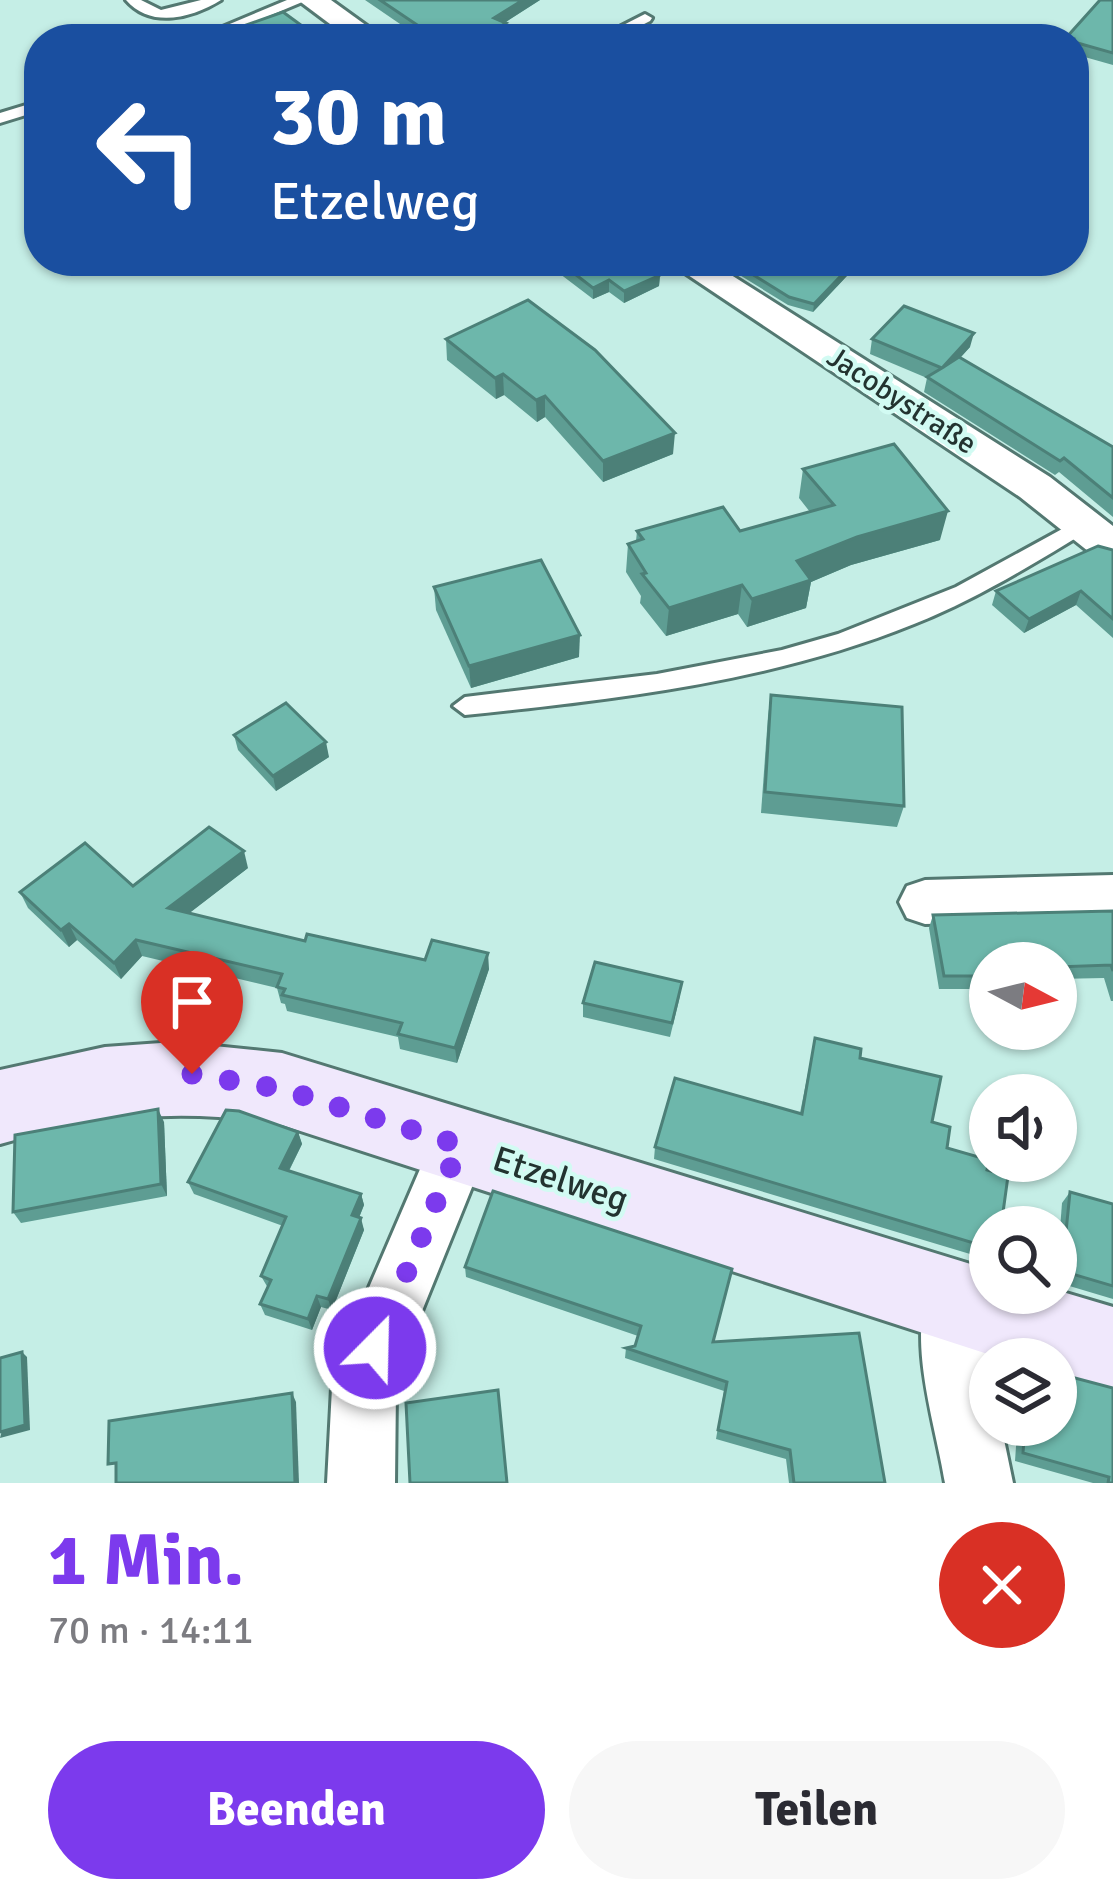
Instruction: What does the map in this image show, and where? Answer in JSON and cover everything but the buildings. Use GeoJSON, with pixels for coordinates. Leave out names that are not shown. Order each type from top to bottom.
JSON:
{"type":"FeatureCollection","features":[{"type":"Feature","properties":{"kind":"street"},"geometry":{"type":"LineString","coordinates":[[312,0],[348,24]]}},
{"type":"Feature","properties":{"kind":"street","name":"Jacobystraße"},"geometry":{"type":"LineString","coordinates":[[709,276],[879,382],[1098,536]]}},
{"type":"Feature","properties":{"kind":"street"},"geometry":{"type":"LineString","coordinates":[[926,902],[1113,897]]}},
{"type":"Feature","properties":{"kind":"street","name":"Etzelweg"},"geometry":{"type":"LineString","coordinates":[[0,1107],[84,1087],[192,1074],[282,1089],[1113,1352]]}},
{"type":"Feature","properties":{"kind":"street"},"geometry":{"type":"LineString","coordinates":[[362,1483],[363,1406],[375,1348],[460,1145]]}},
{"type":"Feature","properties":{"kind":"street"},"geometry":{"type":"LineString","coordinates":[[953,1302],[955,1356],[979,1483]]}},
{"type":"Feature","properties":{"kind":"lane"},"geometry":{"type":"LineString","coordinates":[[133,0],[145,12],[164,15],[214,0]]}},
{"type":"Feature","properties":{"kind":"lane"},"geometry":{"type":"LineString","coordinates":[[239,24],[300,0]]}},
{"type":"Feature","properties":{"kind":"lane"},"geometry":{"type":"LineString","coordinates":[[633,24],[645,18]]}},
{"type":"Feature","properties":{"kind":"lane"},"geometry":{"type":"LineString","coordinates":[[465,706],[640,688],[809,653],[1098,536]]}},
{"type":"Feature","properties":{"kind":"route"},"geometry":{"type":"LineString","coordinates":[[192,1074],[282,1089],[460,1145],[375,1348]]}}]}
